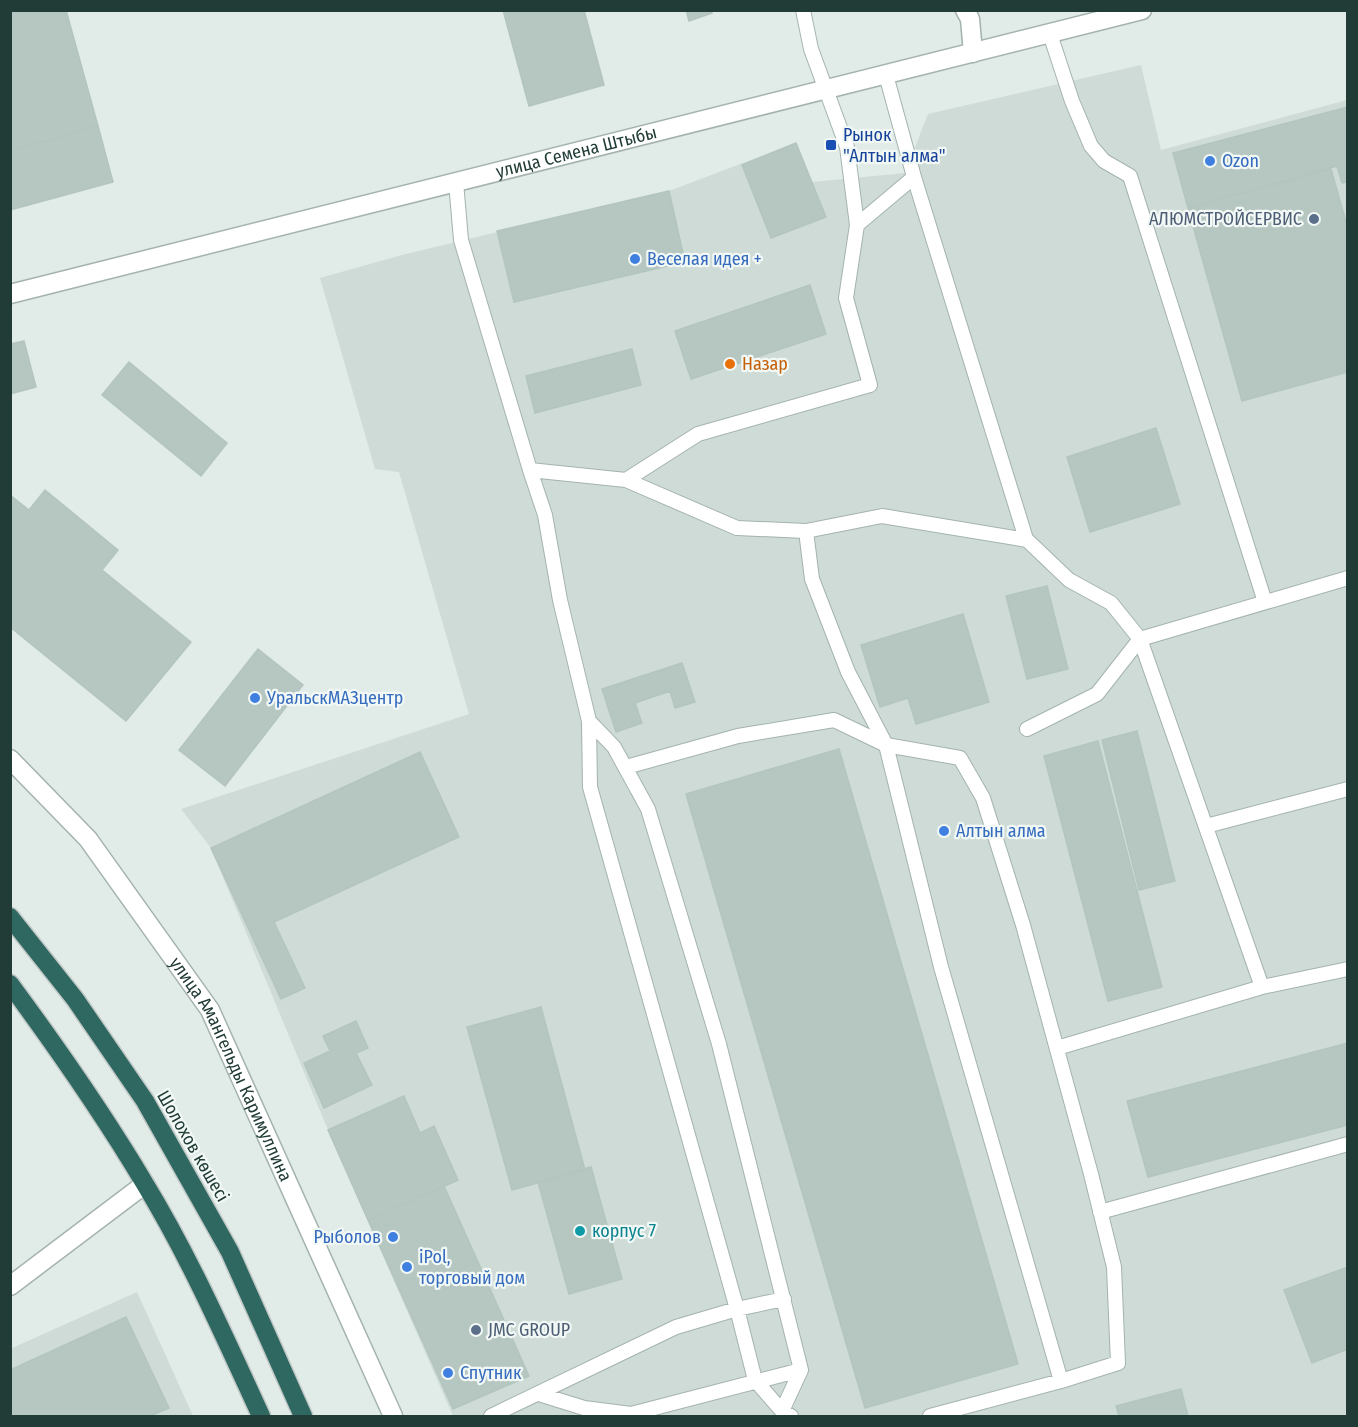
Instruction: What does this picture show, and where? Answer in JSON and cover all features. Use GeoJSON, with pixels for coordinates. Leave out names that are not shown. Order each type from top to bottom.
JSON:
{"type":"FeatureCollection","features":[{"type":"Feature","properties":{"kind":"highway","name":"Шолохов көшесі"},"geometry":{"type":"LineString","coordinates":[[10,917],[75,999],[145,1101],[230,1252],[303,1416]]}},
{"type":"Feature","properties":{"kind":"highway"},"geometry":{"type":"LineString","coordinates":[[10,984],[69,1065],[145,1184],[198,1282],[261,1416]]}},
{"type":"Feature","properties":{"kind":"street"},"geometry":{"type":"LineString","coordinates":[[965,10],[970,19],[973,53]]}},
{"type":"Feature","properties":{"kind":"street","name":"улица Семена Штыбы"},"geometry":{"type":"LineString","coordinates":[[10,294],[1142,10]]}},
{"type":"Feature","properties":{"kind":"street","name":"улица Амангельды Каримуллина"},"geometry":{"type":"LineString","coordinates":[[10,759],[88,839],[210,1010],[393,1416]]}},
{"type":"Feature","properties":{"kind":"street"},"geometry":{"type":"LineString","coordinates":[[10,1286],[145,1184]]}},
{"type":"Feature","properties":{"kind":"lane"},"geometry":{"type":"LineString","coordinates":[[626,480],[698,434],[870,385],[846,298],[857,225],[848,147],[811,49],[803,10]]}},
{"type":"Feature","properties":{"kind":"lane"},"geometry":{"type":"LineString","coordinates":[[1050,33],[1072,100],[1091,147],[1104,161],[1130,176],[1266,602]]}},
{"type":"Feature","properties":{"kind":"lane"},"geometry":{"type":"LineString","coordinates":[[885,75],[914,177],[1027,540],[1069,580],[1111,603],[1140,639],[1263,987]]}},
{"type":"Feature","properties":{"kind":"lane"},"geometry":{"type":"LineString","coordinates":[[857,225],[914,177]]}},
{"type":"Feature","properties":{"kind":"lane"},"geometry":{"type":"LineString","coordinates":[[456,182],[461,240],[545,515],[560,600],[589,721],[590,787],[755,1380],[787,1414],[801,1370],[716,1032],[648,809],[614,747],[589,721]]}},
{"type":"Feature","properties":{"kind":"lane"},"geometry":{"type":"LineString","coordinates":[[530,470],[626,480],[738,528],[806,531],[882,516],[1027,540]]}},
{"type":"Feature","properties":{"kind":"lane"},"geometry":{"type":"LineString","coordinates":[[806,531],[812,579],[848,672],[886,744],[941,967],[1061,1382]]}},
{"type":"Feature","properties":{"kind":"lane"},"geometry":{"type":"LineString","coordinates":[[1026,729],[1097,694],[1140,639],[1347,578]]}},
{"type":"Feature","properties":{"kind":"lane"},"geometry":{"type":"LineString","coordinates":[[626,767],[738,736],[834,720],[886,744],[960,758],[983,798],[1023,925],[1114,1267],[1118,1363],[1061,1382],[930,1416]]}},
{"type":"Feature","properties":{"kind":"lane"},"geometry":{"type":"LineString","coordinates":[[1206,825],[1347,789]]}},
{"type":"Feature","properties":{"kind":"lane"},"geometry":{"type":"LineString","coordinates":[[1057,1048],[1263,987],[1347,969]]}},
{"type":"Feature","properties":{"kind":"lane"},"geometry":{"type":"LineString","coordinates":[[1100,1212],[1347,1144]]}},
{"type":"Feature","properties":{"kind":"lane"},"geometry":{"type":"LineString","coordinates":[[491,1416],[676,1327],[737,1309],[784,1299]]}},
{"type":"Feature","properties":{"kind":"lane"},"geometry":{"type":"LineString","coordinates":[[538,1394],[584,1408],[631,1414],[755,1380],[801,1370]]}},
{"type":"Feature","properties":{"kind":"shaded area","name":"Алтын алма"},"geometry":{"type":"Polygon","coordinates":[[[1141,65],[1161,150],[1347,100],[1347,1416],[453,1416],[328,1130],[211,848],[181,809],[469,714],[399,472],[375,469],[320,278],[402,255],[669,191],[796,143],[812,182],[905,173],[928,114],[1141,65]]]}},
{"type":"Feature","properties":{"kind":"shaded area"},"geometry":{"type":"Polygon","coordinates":[[[137,1292],[193,1416],[11,1416],[10,1349],[137,1292]]]}},
{"type":"Feature","properties":{"kind":"building"},"geometry":{"type":"Polygon","coordinates":[[[10,10],[66,10],[98,126],[10,151],[10,10]]]}},
{"type":"Feature","properties":{"kind":"building"},"geometry":{"type":"Polygon","coordinates":[[[503,10],[584,10],[604,85],[529,106],[503,10]]]}},
{"type":"Feature","properties":{"kind":"building"},"geometry":{"type":"Polygon","coordinates":[[[686,10],[711,10],[712,13],[689,21],[686,10]]]}},
{"type":"Feature","properties":{"kind":"building"},"geometry":{"type":"Polygon","coordinates":[[[1348,107],[1348,182],[1342,183],[1337,166],[1188,208],[1173,153],[1348,107]]]}},
{"type":"Feature","properties":{"kind":"building"},"geometry":{"type":"Polygon","coordinates":[[[98,126],[113,182],[10,210],[10,151],[98,126]]]}},
{"type":"Feature","properties":{"kind":"building"},"geometry":{"type":"Polygon","coordinates":[[[796,143],[826,217],[771,238],[742,165],[796,143]]]}},
{"type":"Feature","properties":{"kind":"building"},"geometry":{"type":"Polygon","coordinates":[[[1331,169],[1348,229],[1348,372],[1242,401],[1188,208],[1331,169]]]}},
{"type":"Feature","properties":{"kind":"building"},"geometry":{"type":"Polygon","coordinates":[[[669,191],[685,262],[514,302],[497,231],[669,191]]]}},
{"type":"Feature","properties":{"kind":"building"},"geometry":{"type":"Polygon","coordinates":[[[810,285],[826,334],[691,379],[675,331],[810,285]]]}},
{"type":"Feature","properties":{"kind":"building"},"geometry":{"type":"Polygon","coordinates":[[[24,341],[36,387],[10,394],[10,344],[24,341]]]}},
{"type":"Feature","properties":{"kind":"building"},"geometry":{"type":"Polygon","coordinates":[[[632,349],[641,385],[535,413],[526,376],[632,349]]]}},
{"type":"Feature","properties":{"kind":"building"},"geometry":{"type":"Polygon","coordinates":[[[129,362],[227,443],[201,476],[102,395],[129,362]]]}},
{"type":"Feature","properties":{"kind":"building"},"geometry":{"type":"Polygon","coordinates":[[[1156,428],[1180,504],[1090,532],[1067,457],[1156,428]]]}},
{"type":"Feature","properties":{"kind":"building"},"geometry":{"type":"Polygon","coordinates":[[[45,490],[118,550],[102,570],[191,642],[126,721],[10,627],[10,495],[29,510],[45,490]]]}},
{"type":"Feature","properties":{"kind":"building"},"geometry":{"type":"Polygon","coordinates":[[[1047,586],[1068,669],[1027,679],[1006,596],[1047,586]]]}},
{"type":"Feature","properties":{"kind":"building"},"geometry":{"type":"Polygon","coordinates":[[[963,614],[989,702],[916,724],[908,698],[880,707],[861,645],[963,614]]]}},
{"type":"Feature","properties":{"kind":"building"},"geometry":{"type":"Polygon","coordinates":[[[258,649],[303,685],[225,786],[179,750],[258,649]]]}},
{"type":"Feature","properties":{"kind":"building"},"geometry":{"type":"Polygon","coordinates":[[[682,663],[695,702],[675,708],[670,691],[635,703],[642,723],[616,732],[602,689],[682,663]]]}},
{"type":"Feature","properties":{"kind":"building"},"geometry":{"type":"Polygon","coordinates":[[[1137,731],[1175,881],[1139,890],[1102,740],[1137,731]]]}},
{"type":"Feature","properties":{"kind":"building"},"geometry":{"type":"Polygon","coordinates":[[[1098,741],[1162,987],[1108,1001],[1044,756],[1098,741]]]}},
{"type":"Feature","properties":{"kind":"building"},"geometry":{"type":"Polygon","coordinates":[[[839,749],[1018,1364],[865,1408],[686,794],[839,749]]]}},
{"type":"Feature","properties":{"kind":"building"},"geometry":{"type":"Polygon","coordinates":[[[420,752],[459,837],[274,922],[305,988],[281,999],[211,848],[420,752]]]}},
{"type":"Feature","properties":{"kind":"building"},"geometry":{"type":"Polygon","coordinates":[[[541,1007],[585,1170],[512,1190],[467,1027],[541,1007]]]}},
{"type":"Feature","properties":{"kind":"building"},"geometry":{"type":"Polygon","coordinates":[[[356,1021],[368,1048],[356,1053],[372,1085],[324,1108],[304,1063],[330,1051],[323,1036],[356,1021]]]}},
{"type":"Feature","properties":{"kind":"building"},"geometry":{"type":"Polygon","coordinates":[[[1348,1043],[1348,1125],[1148,1177],[1127,1101],[1348,1043]]]}},
{"type":"Feature","properties":{"kind":"building"},"geometry":{"type":"Polygon","coordinates":[[[404,1096],[420,1133],[434,1126],[458,1180],[368,1220],[328,1130],[404,1096]]]}},
{"type":"Feature","properties":{"kind":"building","name":"корпус 7"},"geometry":{"type":"Polygon","coordinates":[[[591,1167],[622,1279],[569,1294],[538,1182],[591,1167]]]}},
{"type":"Feature","properties":{"kind":"building"},"geometry":{"type":"Polygon","coordinates":[[[444,1186],[529,1376],[453,1409],[368,1220],[444,1186]]]}},
{"type":"Feature","properties":{"kind":"building"},"geometry":{"type":"Polygon","coordinates":[[[1348,1267],[1348,1349],[1312,1363],[1284,1290],[1348,1267]]]}},
{"type":"Feature","properties":{"kind":"building"},"geometry":{"type":"Polygon","coordinates":[[[126,1317],[169,1408],[150,1416],[10,1416],[10,1370],[126,1317]]]}},
{"type":"Feature","properties":{"kind":"building"},"geometry":{"type":"Polygon","coordinates":[[[1181,1389],[1188,1416],[1119,1416],[1116,1406],[1181,1389]]]}},
{"type":"Feature","properties":{"kind":"place","name":"Рынок \"Алтын алма\""},"geometry":{"type":"Point","coordinates":[831,145]}},
{"type":"Feature","properties":{"kind":"place","name":"Ozon"},"geometry":{"type":"Point","coordinates":[1210,161]}},
{"type":"Feature","properties":{"kind":"place","name":"АЛЮМСТРОЙСЕРВИС"},"geometry":{"type":"Point","coordinates":[1314,219]}},
{"type":"Feature","properties":{"kind":"place","name":"Веселая идея +"},"geometry":{"type":"Point","coordinates":[635,259]}},
{"type":"Feature","properties":{"kind":"place","name":"Назар"},"geometry":{"type":"Point","coordinates":[730,364]}},
{"type":"Feature","properties":{"kind":"place","name":"УральскМАЗцентр"},"geometry":{"type":"Point","coordinates":[255,698]}},
{"type":"Feature","properties":{"kind":"place","name":"Алтын алма"},"geometry":{"type":"Point","coordinates":[944,831]}},
{"type":"Feature","properties":{"kind":"place","name":"корпус 7"},"geometry":{"type":"Point","coordinates":[580,1231]}},
{"type":"Feature","properties":{"kind":"place","name":"Рыболов"},"geometry":{"type":"Point","coordinates":[393,1237]}},
{"type":"Feature","properties":{"kind":"place","name":"iPol, торговый дом"},"geometry":{"type":"Point","coordinates":[407,1267]}},
{"type":"Feature","properties":{"kind":"place","name":"JMC GROUP"},"geometry":{"type":"Point","coordinates":[476,1330]}},
{"type":"Feature","properties":{"kind":"place","name":"Спутник"},"geometry":{"type":"Point","coordinates":[448,1373]}}]}
